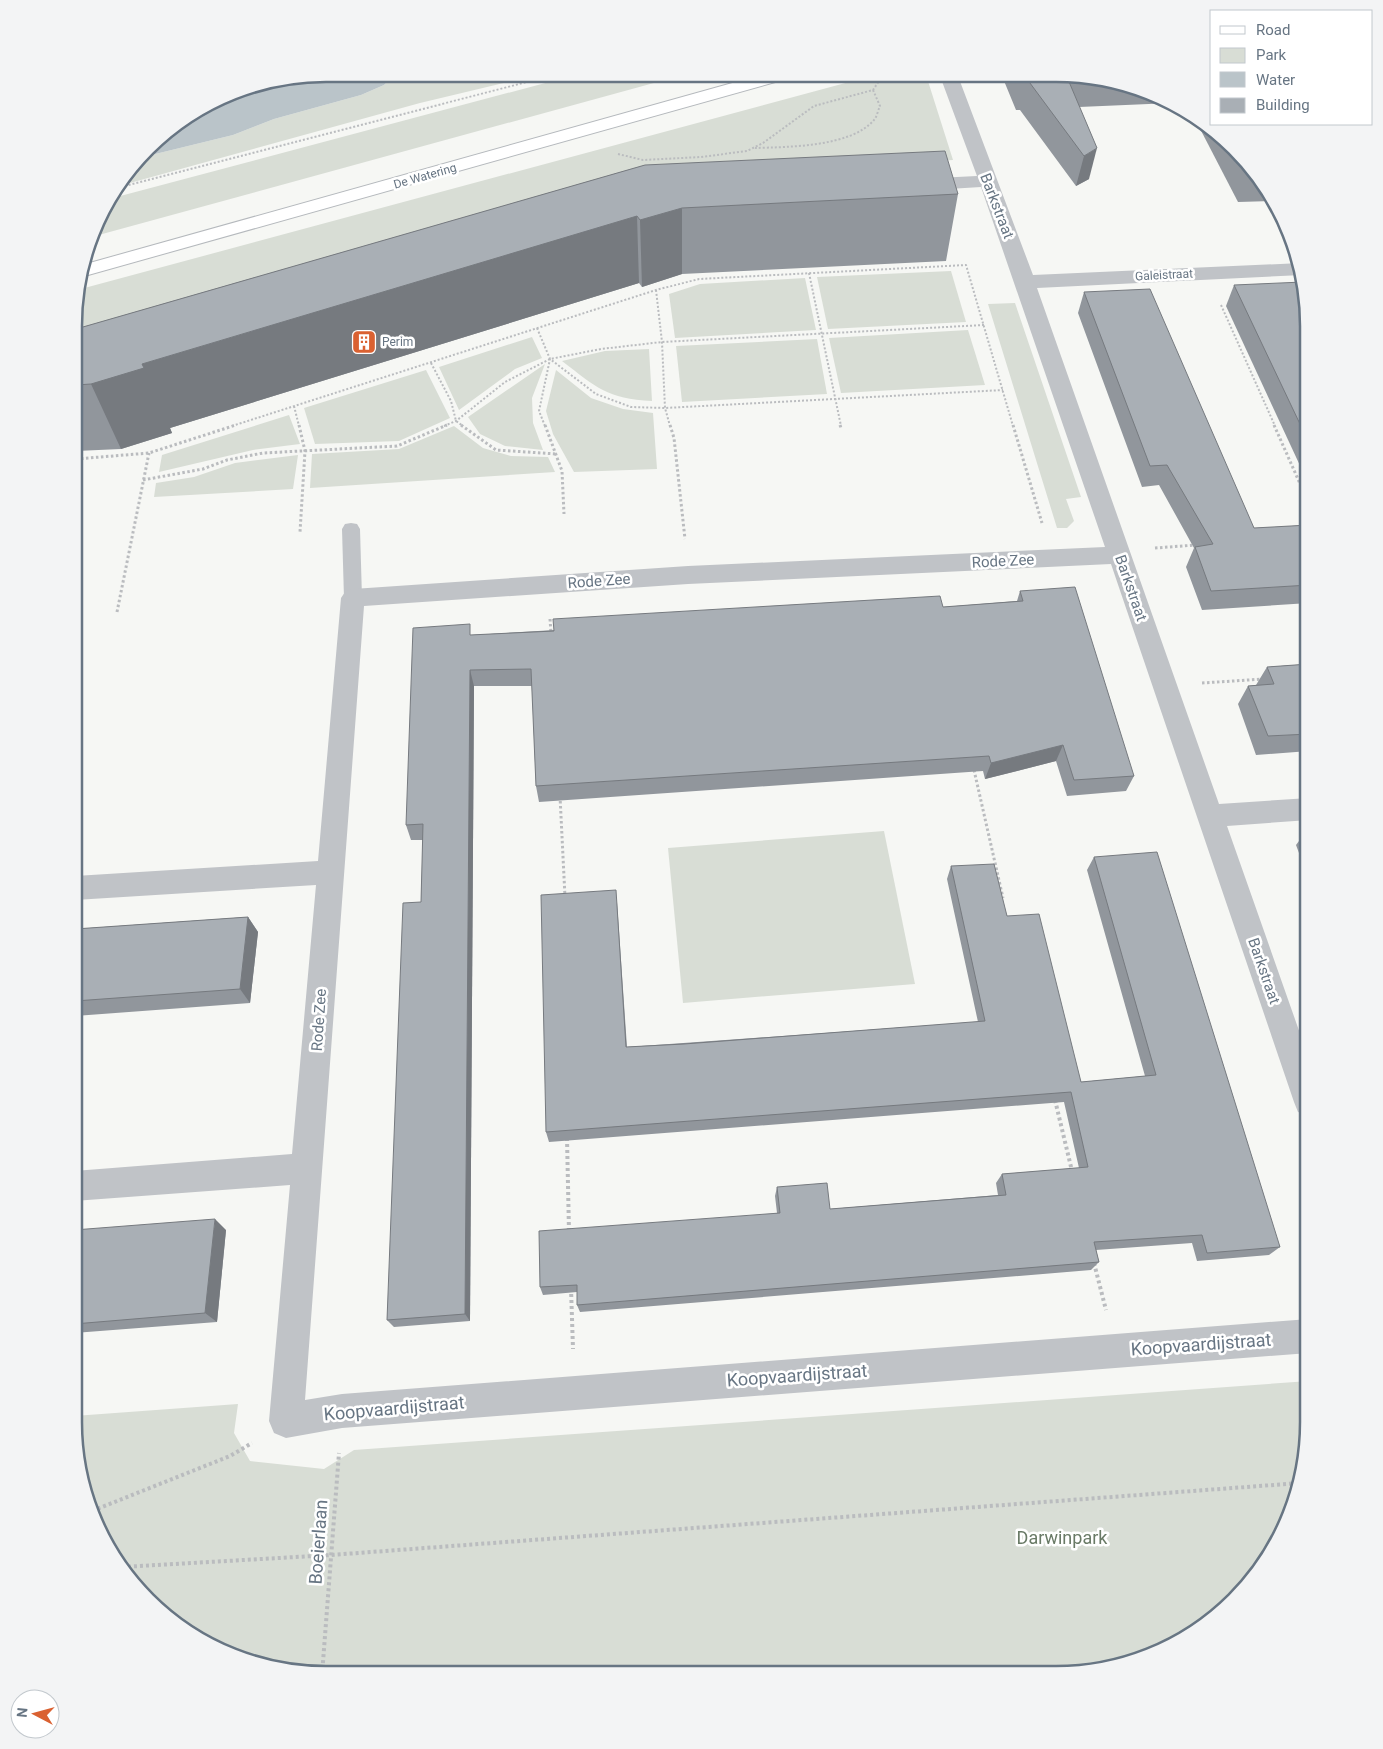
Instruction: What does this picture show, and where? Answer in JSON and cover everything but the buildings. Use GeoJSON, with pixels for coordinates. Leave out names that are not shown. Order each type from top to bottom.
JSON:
{"type":"FeatureCollection","features":[{"type":"Feature","properties":{"kind":"main road","name":"De Watering"},"geometry":{"type":"LineString","coordinates":[[89,269],[759,82]]}},
{"type":"Feature","properties":{"kind":"street","name":"Barkstraat"},"geometry":{"type":"LineString","coordinates":[[951,82],[1025,282],[1300,1076]]}},
{"type":"Feature","properties":{"kind":"street"},"geometry":{"type":"LineString","coordinates":[[899,186],[987,181]]}},
{"type":"Feature","properties":{"kind":"street","name":"Galeistraat"},"geometry":{"type":"LineString","coordinates":[[1025,282],[1294,269]]}},
{"type":"Feature","properties":{"kind":"street","name":"Rode Zee"},"geometry":{"type":"LineString","coordinates":[[286,1421],[353,598],[688,575],[1052,558],[1118,552]]}},
{"type":"Feature","properties":{"kind":"street"},"geometry":{"type":"LineString","coordinates":[[1211,816],[1300,811]]}},
{"type":"Feature","properties":{"kind":"street"},"geometry":{"type":"LineString","coordinates":[[82,888],[330,872]]}},
{"type":"Feature","properties":{"kind":"street"},"geometry":{"type":"LineString","coordinates":[[82,1185],[307,1168]]}},
{"type":"Feature","properties":{"kind":"street","name":"Koopvaardijstraat"},"geometry":{"type":"LineString","coordinates":[[286,1421],[342,1411],[1300,1337]]}},
{"type":"Feature","properties":{"kind":"lane"},"geometry":{"type":"LineString","coordinates":[[351,529],[353,598]]}},
{"type":"Feature","properties":{"kind":"path"},"geometry":{"type":"LineString","coordinates":[[128,185],[527,82]]}},
{"type":"Feature","properties":{"kind":"path"},"geometry":{"type":"LineString","coordinates":[[752,148],[826,143],[855,134],[874,120],[880,106],[873,90]]}},
{"type":"Feature","properties":{"kind":"path"},"geometry":{"type":"LineString","coordinates":[[82,458],[149,454],[656,290],[699,279],[966,265],[1052,558]]}},
{"type":"Feature","properties":{"kind":"path"},"geometry":{"type":"LineString","coordinates":[[810,273],[841,428]]}},
{"type":"Feature","properties":{"kind":"path"},"geometry":{"type":"LineString","coordinates":[[1207,273],[1300,484]]}},
{"type":"Feature","properties":{"kind":"path"},"geometry":{"type":"LineString","coordinates":[[656,290],[662,342],[665,408],[674,438],[682,508]]}},
{"type":"Feature","properties":{"kind":"path"},"geometry":{"type":"LineString","coordinates":[[143,480],[203,469],[227,460],[263,453],[397,446],[456,421],[505,382],[550,359],[601,349],[662,342],[984,325]]}},
{"type":"Feature","properties":{"kind":"path"},"geometry":{"type":"LineString","coordinates":[[537,328],[550,359],[596,394],[631,407],[665,408],[1003,390]]}},
{"type":"Feature","properties":{"kind":"path"},"geometry":{"type":"LineString","coordinates":[[550,359],[538,411],[557,454],[562,471],[564,514]]}},
{"type":"Feature","properties":{"kind":"path"},"geometry":{"type":"LineString","coordinates":[[431,363],[451,401],[456,421],[496,450],[557,454]]}},
{"type":"Feature","properties":{"kind":"path"},"geometry":{"type":"LineString","coordinates":[[294,406],[305,451],[300,532]]}},
{"type":"Feature","properties":{"kind":"path"},"geometry":{"type":"LineString","coordinates":[[117,612],[149,454]]}},
{"type":"Feature","properties":{"kind":"path"},"geometry":{"type":"LineString","coordinates":[[1118,552],[1204,545]]}},
{"type":"Feature","properties":{"kind":"path"},"geometry":{"type":"LineString","coordinates":[[548,584],[551,634]]}},
{"type":"Feature","properties":{"kind":"path"},"geometry":{"type":"LineString","coordinates":[[1165,686],[1271,679]]}},
{"type":"Feature","properties":{"kind":"path"},"geometry":{"type":"LineString","coordinates":[[973,763],[1004,905]]}},
{"type":"Feature","properties":{"kind":"path"},"geometry":{"type":"LineString","coordinates":[[560,792],[565,898]]}},
{"type":"Feature","properties":{"kind":"path"},"geometry":{"type":"LineString","coordinates":[[1054,1095],[1074,1180]]}},
{"type":"Feature","properties":{"kind":"path"},"geometry":{"type":"LineString","coordinates":[[567,1136],[570,1235]]}},
{"type":"Feature","properties":{"kind":"path"},"geometry":{"type":"LineString","coordinates":[[1093,1256],[1115,1351]]}},
{"type":"Feature","properties":{"kind":"path"},"geometry":{"type":"LineString","coordinates":[[571,1284],[574,1393]]}},
{"type":"Feature","properties":{"kind":"path","name":"Boeierlaan"},"geometry":{"type":"LineString","coordinates":[[323,1666],[342,1411]]}},
{"type":"Feature","properties":{"kind":"path"},"geometry":{"type":"LineString","coordinates":[[98,1509],[230,1456],[286,1421]]}},
{"type":"Feature","properties":{"kind":"path"},"geometry":{"type":"LineString","coordinates":[[130,1567],[331,1556],[1293,1484]]}},
{"type":"Feature","properties":{"kind":"green space"},"geometry":{"type":"Polygon","coordinates":[[[387,82],[508,82],[420,103],[129,183],[154,154],[233,135],[274,119],[361,95],[387,82]]]}},
{"type":"Feature","properties":{"kind":"green space"},"geometry":{"type":"Polygon","coordinates":[[[549,82],[657,82],[100,235],[121,196],[549,82]]]}},
{"type":"Feature","properties":{"kind":"green space"},"geometry":{"type":"Polygon","coordinates":[[[849,82],[928,82],[953,160],[618,178],[82,406],[82,326],[86,288],[849,82]]]}},
{"type":"Feature","properties":{"kind":"green space"},"geometry":{"type":"Polygon","coordinates":[[[951,271],[966,322],[828,329],[817,277],[951,271]]]}},
{"type":"Feature","properties":{"kind":"green space"},"geometry":{"type":"Polygon","coordinates":[[[805,278],[816,330],[675,338],[669,294],[700,284],[805,278]]]}},
{"type":"Feature","properties":{"kind":"green space"},"geometry":{"type":"Polygon","coordinates":[[[1015,303],[1081,497],[1066,499],[1074,521],[1067,528],[1057,528],[988,304],[1015,303]]]}},
{"type":"Feature","properties":{"kind":"green space"},"geometry":{"type":"Polygon","coordinates":[[[968,330],[985,385],[841,393],[829,338],[968,330]]]}},
{"type":"Feature","properties":{"kind":"green space"},"geometry":{"type":"Polygon","coordinates":[[[532,337],[542,358],[515,369],[459,410],[439,367],[532,337]]]}},
{"type":"Feature","properties":{"kind":"green space"},"geometry":{"type":"Polygon","coordinates":[[[817,339],[827,394],[682,402],[676,346],[817,339]]]}},
{"type":"Feature","properties":{"kind":"green space"},"geometry":{"type":"Polygon","coordinates":[[[649,349],[652,401],[624,398],[603,390],[562,361],[605,351],[649,349]]]}},
{"type":"Feature","properties":{"kind":"green space"},"geometry":{"type":"Polygon","coordinates":[[[545,364],[532,398],[533,423],[543,450],[505,446],[480,434],[468,417],[545,364]]]}},
{"type":"Feature","properties":{"kind":"green space"},"geometry":{"type":"Polygon","coordinates":[[[426,370],[450,418],[399,441],[315,444],[304,408],[426,370]]]}},
{"type":"Feature","properties":{"kind":"green space"},"geometry":{"type":"Polygon","coordinates":[[[556,370],[591,398],[623,409],[653,413],[657,469],[574,472],[553,434],[546,411],[556,370]]]}},
{"type":"Feature","properties":{"kind":"green space"},"geometry":{"type":"Polygon","coordinates":[[[289,415],[300,444],[253,450],[159,472],[162,455],[289,415]]]}},
{"type":"Feature","properties":{"kind":"green space"},"geometry":{"type":"Polygon","coordinates":[[[454,426],[483,448],[511,456],[548,457],[555,472],[310,488],[312,454],[399,449],[454,426]]]}},
{"type":"Feature","properties":{"kind":"green space"},"geometry":{"type":"Polygon","coordinates":[[[298,455],[293,489],[154,497],[156,483],[194,477],[235,463],[298,455]]]}},
{"type":"Feature","properties":{"kind":"green space"},"geometry":{"type":"Polygon","coordinates":[[[884,831],[915,984],[683,1003],[668,848],[884,831]]]}},
{"type":"Feature","properties":{"kind":"green space","name":"Darwinpark"},"geometry":{"type":"Polygon","coordinates":[[[1300,1382],[1300,1439],[1296,1470],[1288,1501],[1268,1545],[1240,1584],[1205,1616],[1165,1641],[1135,1654],[1104,1662],[1073,1666],[310,1666],[263,1658],[233,1648],[204,1634],[165,1606],[133,1571],[115,1545],[95,1501],[87,1470],[82,1415],[238,1404],[234,1433],[250,1461],[324,1469],[354,1450],[1300,1382]]]}},
{"type":"Feature","properties":{"kind":"water"},"geometry":{"type":"Polygon","coordinates":[[[387,82],[361,95],[274,119],[233,135],[154,154],[165,143],[204,115],[248,95],[279,87],[310,83],[387,82]]]}},
{"type":"Feature","properties":{"kind":"place","name":"Perim"},"geometry":{"type":"Point","coordinates":[364,342]}}]}
